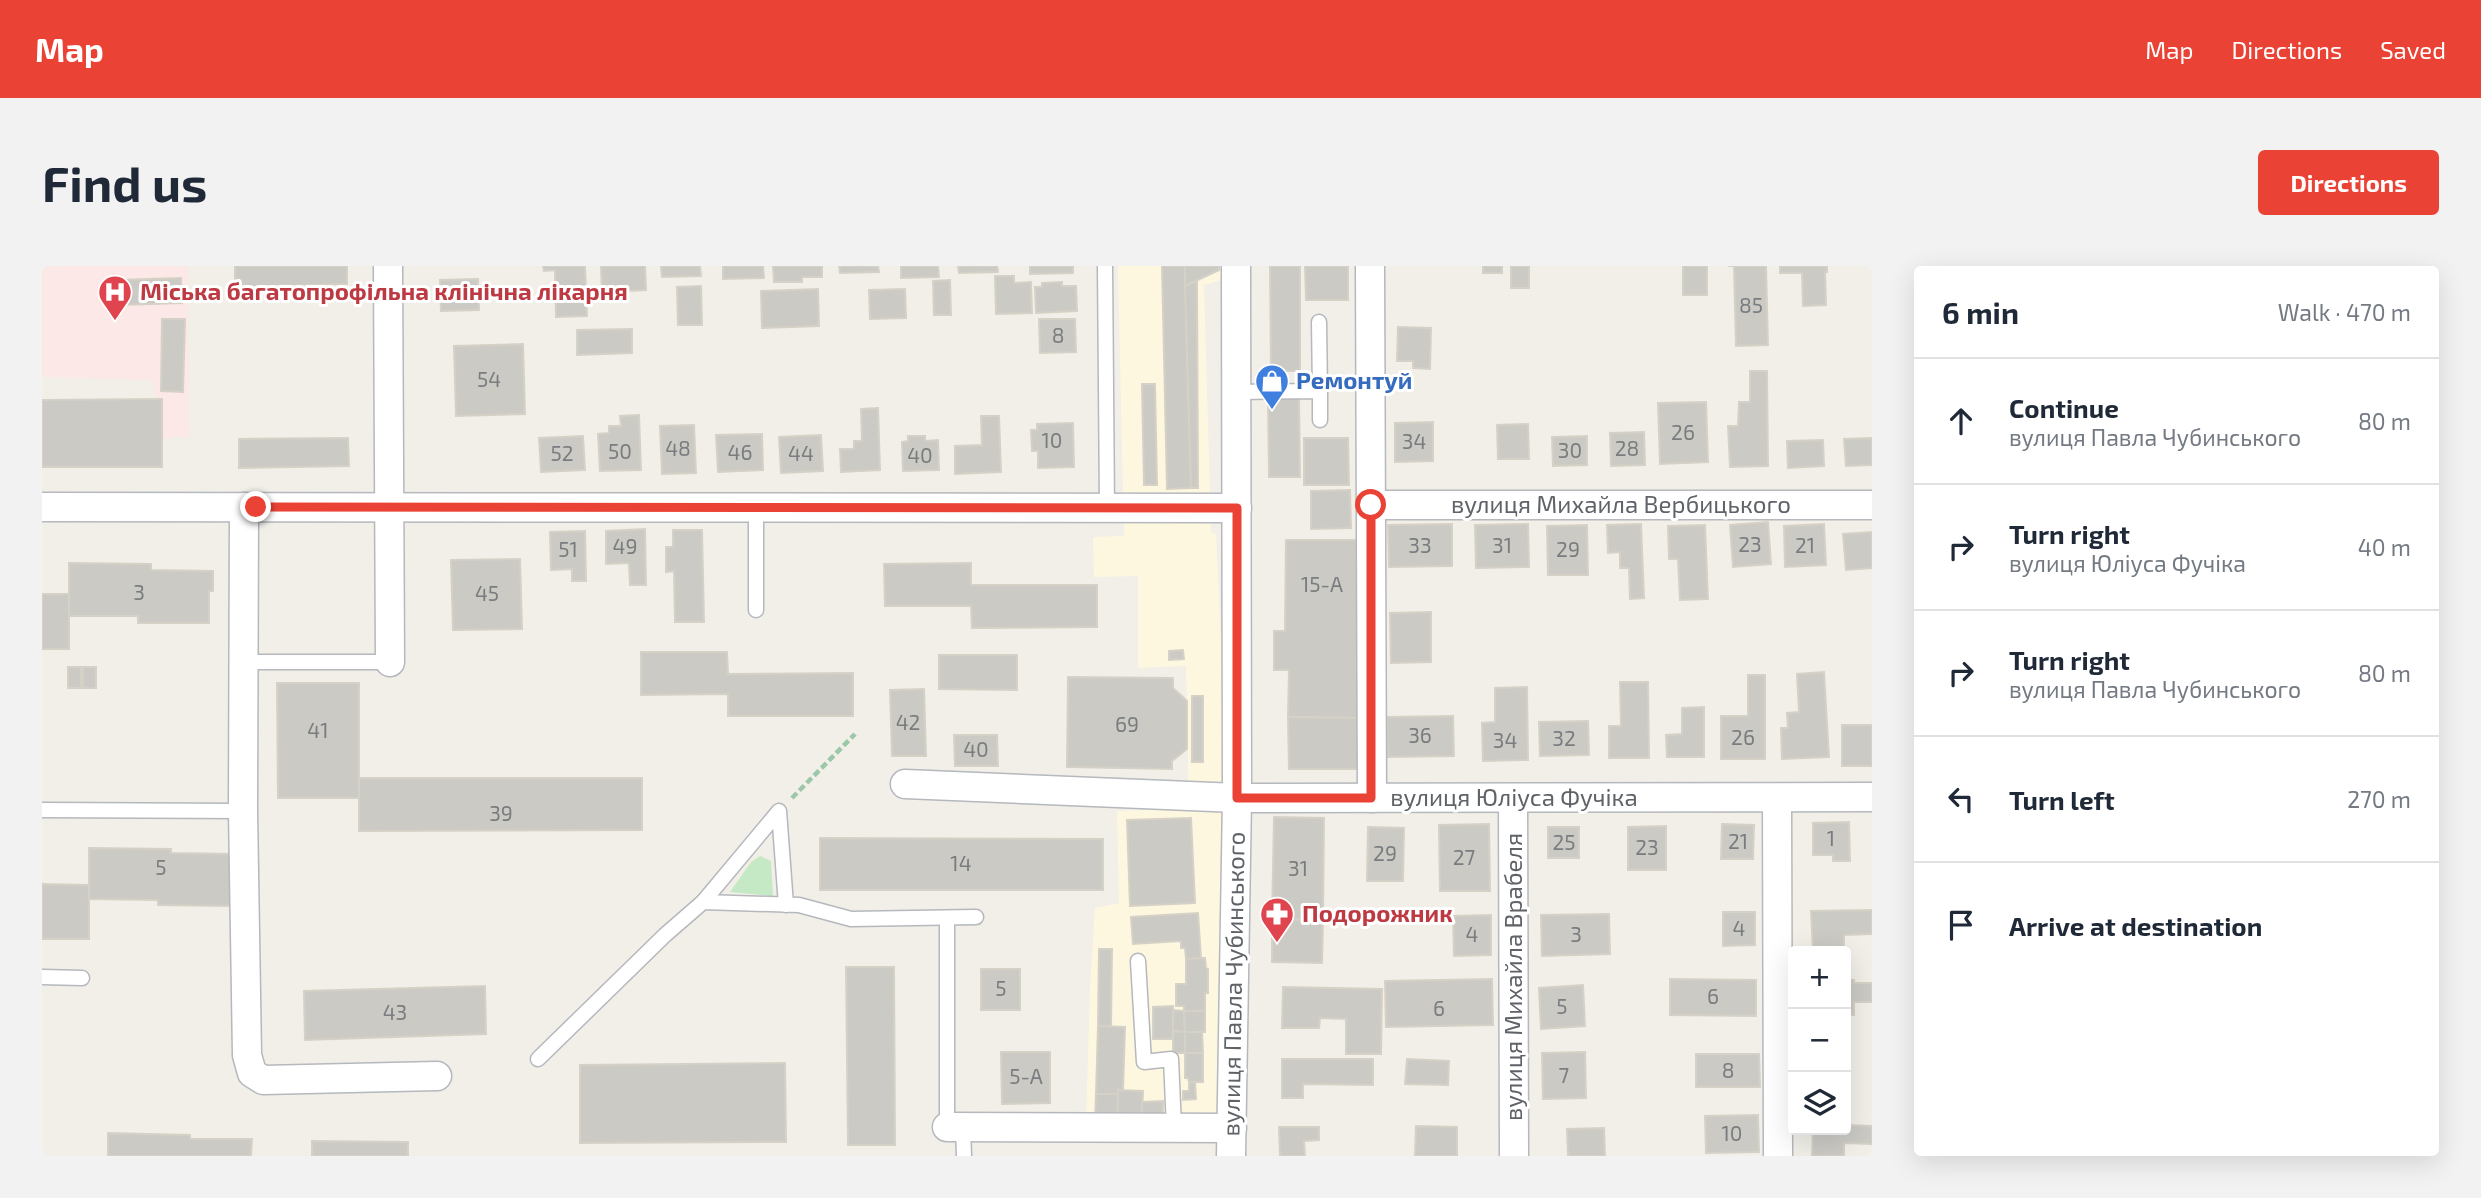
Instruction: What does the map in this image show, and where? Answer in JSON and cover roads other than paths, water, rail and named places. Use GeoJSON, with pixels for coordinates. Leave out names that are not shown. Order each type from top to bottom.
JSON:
{"type":"FeatureCollection","features":[{"type":"Feature","properties":{"kind":"street"},"geometry":{"type":"LineString","coordinates":[[388,266],[390,662]]}},
{"type":"Feature","properties":{"kind":"street","name":"вулиця Павла Чубинського"},"geometry":{"type":"LineString","coordinates":[[1231,1156],[1237,798],[1236,266]]}},
{"type":"Feature","properties":{"kind":"street"},"geometry":{"type":"LineString","coordinates":[[1370,266],[1371,798]]}},
{"type":"Feature","properties":{"kind":"street","name":"вулиця Михайла Вербицького"},"geometry":{"type":"LineString","coordinates":[[1371,505],[1872,505]]}},
{"type":"Feature","properties":{"kind":"street"},"geometry":{"type":"LineString","coordinates":[[42,506],[1237,508]]}},
{"type":"Feature","properties":{"kind":"street"},"geometry":{"type":"LineString","coordinates":[[244,507],[243,811],[247,1055],[253,1073],[263,1080],[437,1076]]}},
{"type":"Feature","properties":{"kind":"street","name":"вулиця Юліуса Фучіка"},"geometry":{"type":"LineString","coordinates":[[905,784],[1237,798],[1872,797]]}},
{"type":"Feature","properties":{"kind":"street"},"geometry":{"type":"LineString","coordinates":[[1777,797],[1778,1156]]}},
{"type":"Feature","properties":{"kind":"street","name":"вулиця Михайла Врабеля"},"geometry":{"type":"LineString","coordinates":[[1513,798],[1514,1156]]}},
{"type":"Feature","properties":{"kind":"street"},"geometry":{"type":"LineString","coordinates":[[955,1128],[1232,1128]]}},
{"type":"Feature","properties":{"kind":"lane"},"geometry":{"type":"LineString","coordinates":[[1105,266],[1107,508]]}},
{"type":"Feature","properties":{"kind":"lane"},"geometry":{"type":"LineString","coordinates":[[1319,322],[1320,420]]}},
{"type":"Feature","properties":{"kind":"lane"},"geometry":{"type":"LineString","coordinates":[[1237,392],[1320,391]]}},
{"type":"Feature","properties":{"kind":"lane"},"geometry":{"type":"LineString","coordinates":[[756,508],[756,610]]}},
{"type":"Feature","properties":{"kind":"lane"},"geometry":{"type":"LineString","coordinates":[[244,662],[390,662]]}},
{"type":"Feature","properties":{"kind":"lane"},"geometry":{"type":"LineString","coordinates":[[42,810],[243,811]]}},
{"type":"Feature","properties":{"kind":"lane"},"geometry":{"type":"LineString","coordinates":[[538,1059],[665,935],[703,902],[779,811],[786,905]]}},
{"type":"Feature","properties":{"kind":"lane"},"geometry":{"type":"LineString","coordinates":[[703,902],[799,905],[851,919],[976,917]]}},
{"type":"Feature","properties":{"kind":"lane"},"geometry":{"type":"LineString","coordinates":[[947,918],[955,1128],[964,1156]]}},
{"type":"Feature","properties":{"kind":"lane"},"geometry":{"type":"LineString","coordinates":[[1138,961],[1144,1062],[1171,1059],[1174,1128]]}},
{"type":"Feature","properties":{"kind":"lane"},"geometry":{"type":"LineString","coordinates":[[42,977],[82,978]]}},
{"type":"Feature","properties":{"kind":"place","name":"Міська багатопрофільна клінічна лікарня"},"geometry":{"type":"Point","coordinates":[115,322]}},
{"type":"Feature","properties":{"kind":"place","name":"Ремонтуй"},"geometry":{"type":"Point","coordinates":[1272,411]}},
{"type":"Feature","properties":{"kind":"place","name":"Подорожник"},"geometry":{"type":"Point","coordinates":[1277,944]}}]}
